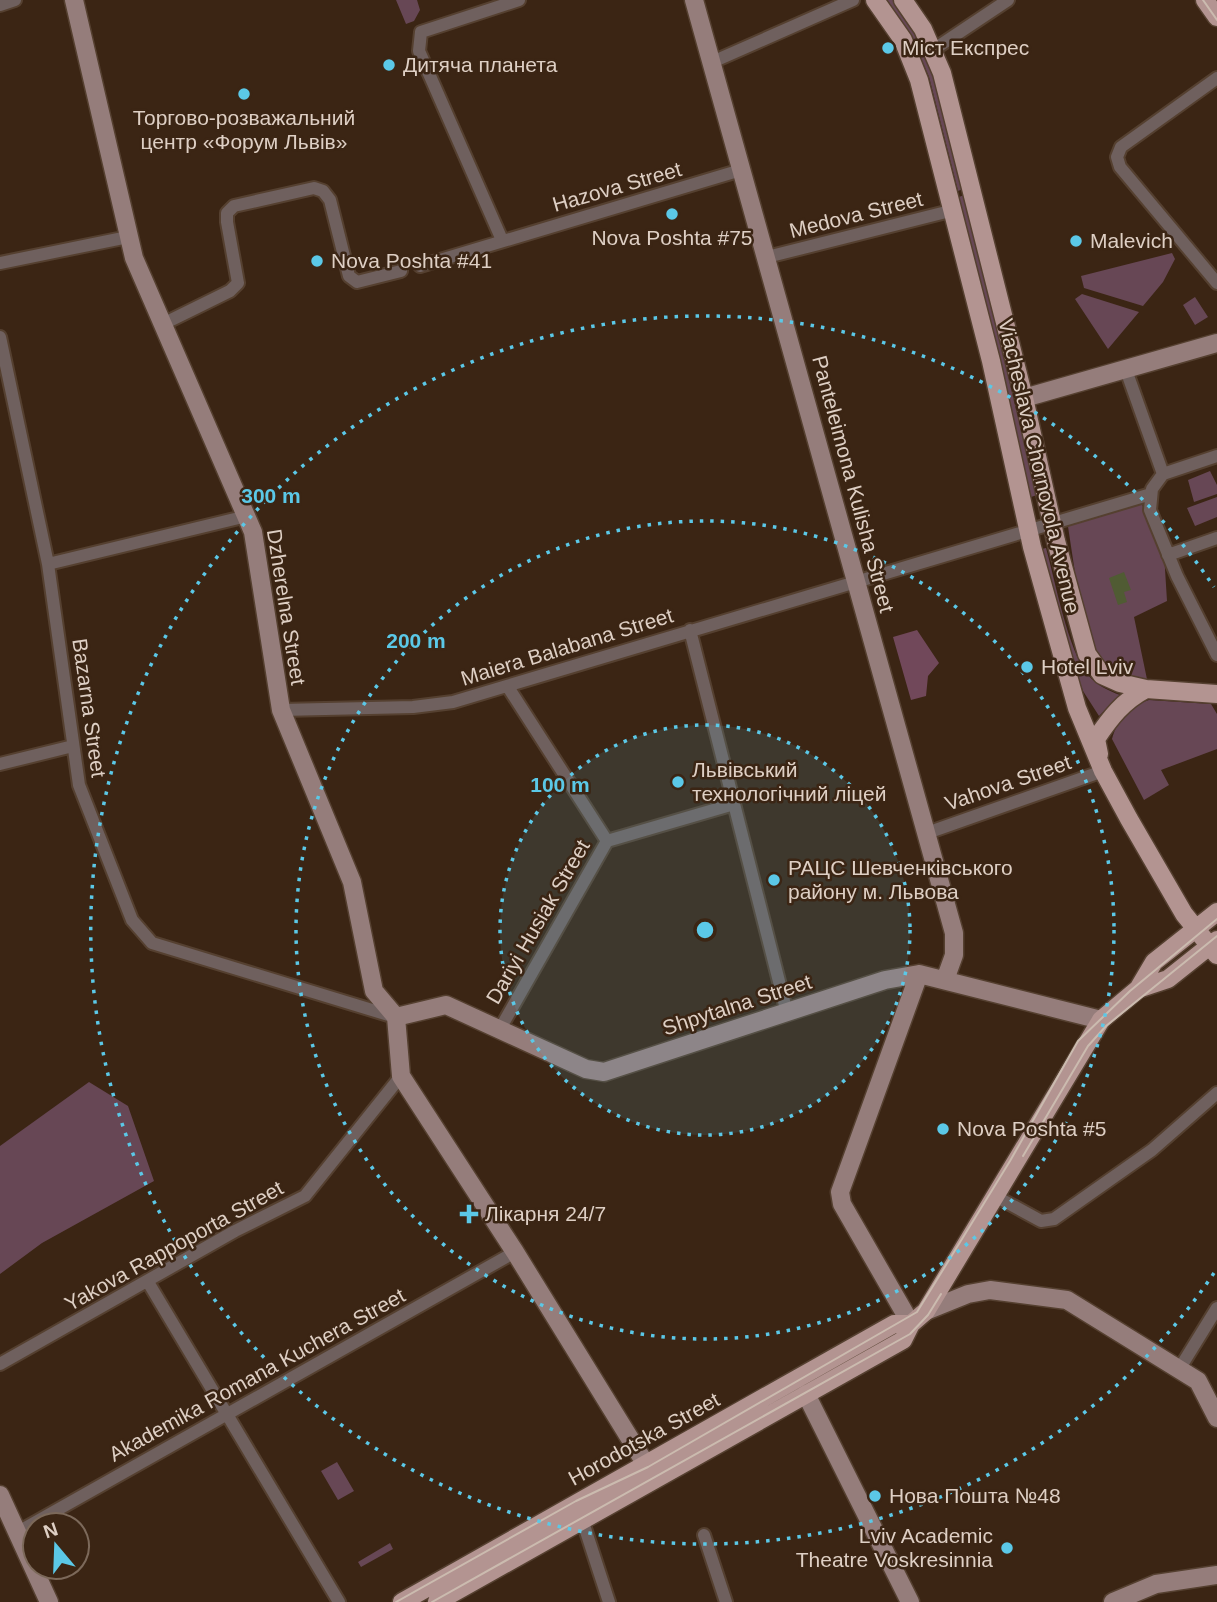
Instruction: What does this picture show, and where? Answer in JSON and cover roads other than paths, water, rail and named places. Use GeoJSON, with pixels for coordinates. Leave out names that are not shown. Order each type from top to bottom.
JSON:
{"type":"FeatureCollection","features":[{"type":"Feature","properties":{"kind":"main road","name":"Viacheslava Chornovola Avenue"},"geometry":{"type":"LineString","coordinates":[[875,0],[892,23],[913,61],[954,210],[1029,529],[1077,708],[1103,771],[1184,914],[1214,947]]}},
{"type":"Feature","properties":{"kind":"main road","name":"Viacheslava Chornovola Avenue"},"geometry":{"type":"LineString","coordinates":[[903,0],[933,50],[948,100],[1087,654],[1102,675],[1146,689]]}},
{"type":"Feature","properties":{"kind":"main road"},"geometry":{"type":"LineString","coordinates":[[1205,0],[1217,18]]}},
{"type":"Feature","properties":{"kind":"main road"},"geometry":{"type":"LineString","coordinates":[[1103,771],[1096,739],[1127,699],[1146,689],[1217,694]]}},
{"type":"Feature","properties":{"kind":"main road","name":"Horodotska Street"},"geometry":{"type":"LineString","coordinates":[[1139,989],[1154,962],[1217,912]]}},
{"type":"Feature","properties":{"kind":"main road","name":"Horodotska Street"},"geometry":{"type":"LineString","coordinates":[[402,1602],[580,1512],[802,1387],[894,1324],[911,1324],[926,1311],[1101,1020],[1139,989],[1168,979],[1214,947]]}},
{"type":"Feature","properties":{"kind":"main road","name":"Horodotska Street"},"geometry":{"type":"LineString","coordinates":[[437,1602],[580,1512]]}},
{"type":"Feature","properties":{"kind":"street"},"geometry":{"type":"LineString","coordinates":[[0,5],[15,0]]}},
{"type":"Feature","properties":{"kind":"street","name":"Dzherelna Street"},"geometry":{"type":"LineString","coordinates":[[74,0],[134,258],[253,532],[281,710],[352,882],[374,991],[396,1017]]}},
{"type":"Feature","properties":{"kind":"street"},"geometry":{"type":"LineString","coordinates":[[502,240],[419,51],[421,32],[519,0]]}},
{"type":"Feature","properties":{"kind":"street","name":"Panteleimona Kulisha Street"},"geometry":{"type":"LineString","coordinates":[[694,0],[954,933],[954,955],[946,980]]}},
{"type":"Feature","properties":{"kind":"street"},"geometry":{"type":"LineString","coordinates":[[710,63],[853,0]]}},
{"type":"Feature","properties":{"kind":"street"},"geometry":{"type":"LineString","coordinates":[[933,50],[1008,0]]}},
{"type":"Feature","properties":{"kind":"street"},"geometry":{"type":"LineString","coordinates":[[1217,79],[1121,147],[1117,157],[1121,167],[1217,283]]}},
{"type":"Feature","properties":{"kind":"street","name":"Hazova Street"},"geometry":{"type":"LineString","coordinates":[[420,265],[741,170]]}},
{"type":"Feature","properties":{"kind":"street"},"geometry":{"type":"LineString","coordinates":[[163,324],[230,291],[238,283],[227,222],[228,213],[234,206],[314,188],[323,191],[330,200],[349,276],[357,282],[370,281],[401,271]]}},
{"type":"Feature","properties":{"kind":"street","name":"Medova Street"},"geometry":{"type":"LineString","coordinates":[[767,257],[954,210]]}},
{"type":"Feature","properties":{"kind":"street"},"geometry":{"type":"LineString","coordinates":[[0,264],[128,237]]}},
{"type":"Feature","properties":{"kind":"street","name":"Bazarna Street"},"geometry":{"type":"LineString","coordinates":[[0,337],[48,564],[79,785],[132,920],[152,943],[396,1017]]}},
{"type":"Feature","properties":{"kind":"street"},"geometry":{"type":"LineString","coordinates":[[1024,398],[1217,343]]}},
{"type":"Feature","properties":{"kind":"street"},"geometry":{"type":"LineString","coordinates":[[1126,370],[1163,474]]}},
{"type":"Feature","properties":{"kind":"street"},"geometry":{"type":"LineString","coordinates":[[1217,456],[1163,474],[1151,494],[1150,510],[1168,555],[1217,654]]}},
{"type":"Feature","properties":{"kind":"street","name":"Maiera Balabana Street"},"geometry":{"type":"LineString","coordinates":[[281,710],[439,704],[508,687],[690,630],[1151,494]]}},
{"type":"Feature","properties":{"kind":"street"},"geometry":{"type":"LineString","coordinates":[[48,564],[247,516]]}},
{"type":"Feature","properties":{"kind":"street"},"geometry":{"type":"LineString","coordinates":[[1168,555],[1217,538]]}},
{"type":"Feature","properties":{"kind":"street"},"geometry":{"type":"LineString","coordinates":[[690,630],[787,1013]]}},
{"type":"Feature","properties":{"kind":"street"},"geometry":{"type":"LineString","coordinates":[[508,687],[607,841]]}},
{"type":"Feature","properties":{"kind":"street"},"geometry":{"type":"LineString","coordinates":[[0,764],[73,746]]}},
{"type":"Feature","properties":{"kind":"street","name":"Vahova Street"},"geometry":{"type":"LineString","coordinates":[[927,832],[1103,771]]}},
{"type":"Feature","properties":{"kind":"street","name":"Dariyi Husiak Street"},"geometry":{"type":"LineString","coordinates":[[500,1029],[607,841],[734,804]]}},
{"type":"Feature","properties":{"kind":"street"},"geometry":{"type":"LineString","coordinates":[[911,1324],[842,1204],[840,1192],[919,974]]}},
{"type":"Feature","properties":{"kind":"street","name":"Shpytalna Street"},"geometry":{"type":"LineString","coordinates":[[396,1017],[446,1005],[586,1069],[604,1072],[885,980],[919,974],[1101,1020]]}},
{"type":"Feature","properties":{"kind":"street"},"geometry":{"type":"LineString","coordinates":[[396,1017],[401,1076],[515,1252],[651,1472]]}},
{"type":"Feature","properties":{"kind":"street","name":"Yakova Rappoporta Street"},"geometry":{"type":"LineString","coordinates":[[0,1364],[235,1231],[305,1196],[401,1076]]}},
{"type":"Feature","properties":{"kind":"street"},"geometry":{"type":"LineString","coordinates":[[995,1196],[1041,1221],[1054,1219],[1152,1150],[1217,1093]]}},
{"type":"Feature","properties":{"kind":"street","name":"Akademika Romana Kuchera Street"},"geometry":{"type":"LineString","coordinates":[[18,1532],[515,1252]]}},
{"type":"Feature","properties":{"kind":"street"},"geometry":{"type":"LineString","coordinates":[[148,1282],[339,1602]]}},
{"type":"Feature","properties":{"kind":"street"},"geometry":{"type":"LineString","coordinates":[[926,1311],[968,1294],[990,1290],[1067,1300],[1198,1381],[1215,1407]]}},
{"type":"Feature","properties":{"kind":"street"},"geometry":{"type":"LineString","coordinates":[[1180,1368],[1217,1308]]}},
{"type":"Feature","properties":{"kind":"street"},"geometry":{"type":"LineString","coordinates":[[802,1387],[910,1602]]}},
{"type":"Feature","properties":{"kind":"street"},"geometry":{"type":"LineString","coordinates":[[0,1495],[50,1602]]}},
{"type":"Feature","properties":{"kind":"street"},"geometry":{"type":"LineString","coordinates":[[580,1512],[609,1602]]}},
{"type":"Feature","properties":{"kind":"street"},"geometry":{"type":"LineString","coordinates":[[704,1535],[725,1600],[710,1602]]}},
{"type":"Feature","properties":{"kind":"street"},"geometry":{"type":"LineString","coordinates":[[1114,1602],[1156,1584],[1217,1575]]}},
{"type":"Feature","properties":{"kind":"tram line"},"geometry":{"type":"LineString","coordinates":[[1203,0],[1217,20]]}},
{"type":"Feature","properties":{"kind":"tram line"},"geometry":{"type":"LineString","coordinates":[[396,1602],[576,1501],[648,1467],[917,1312],[1010,1161],[1078,1041],[1130,991],[1217,919]]}},
{"type":"Feature","properties":{"kind":"tram line"},"geometry":{"type":"LineString","coordinates":[[1023,1156],[1088,1046],[1106,1026],[1217,936]]}},
{"type":"Feature","properties":{"kind":"tram line"},"geometry":{"type":"LineString","coordinates":[[432,1602],[910,1334],[928,1315],[941,1294]]}},
{"type":"Feature","properties":{"kind":"place","name":"Міст Експрес"},"geometry":{"type":"Point","coordinates":[888,48]}},
{"type":"Feature","properties":{"kind":"place","name":"Дитяча планета"},"geometry":{"type":"Point","coordinates":[389,65]}},
{"type":"Feature","properties":{"kind":"place","name":"Торгово-розважальний центр «Форум Львів»"},"geometry":{"type":"Point","coordinates":[244,94]}},
{"type":"Feature","properties":{"kind":"place","name":"Nova Poshta #75"},"geometry":{"type":"Point","coordinates":[672,214]}},
{"type":"Feature","properties":{"kind":"place","name":"Malevich"},"geometry":{"type":"Point","coordinates":[1076,241]}},
{"type":"Feature","properties":{"kind":"place","name":"Nova Poshta #41"},"geometry":{"type":"Point","coordinates":[317,261]}},
{"type":"Feature","properties":{"kind":"place","name":"Hotel Lviv"},"geometry":{"type":"Point","coordinates":[1027,667]}},
{"type":"Feature","properties":{"kind":"place","name":"Львівський технологічний ліцей"},"geometry":{"type":"Point","coordinates":[678,782]}},
{"type":"Feature","properties":{"kind":"place","name":"РАЦС Шевченківського району м. Львова"},"geometry":{"type":"Point","coordinates":[774,880]}},
{"type":"Feature","properties":{"kind":"place","name":"Nova Poshta #5"},"geometry":{"type":"Point","coordinates":[943,1129]}},
{"type":"Feature","properties":{"kind":"place","name":"Лікарня 24/7"},"geometry":{"type":"Point","coordinates":[469,1214]}},
{"type":"Feature","properties":{"kind":"place","name":"Нова Пошта №48"},"geometry":{"type":"Point","coordinates":[875,1496]}},
{"type":"Feature","properties":{"kind":"place","name":"Lviv Academic Theatre Voskresinnia"},"geometry":{"type":"Point","coordinates":[1007,1548]}}]}
